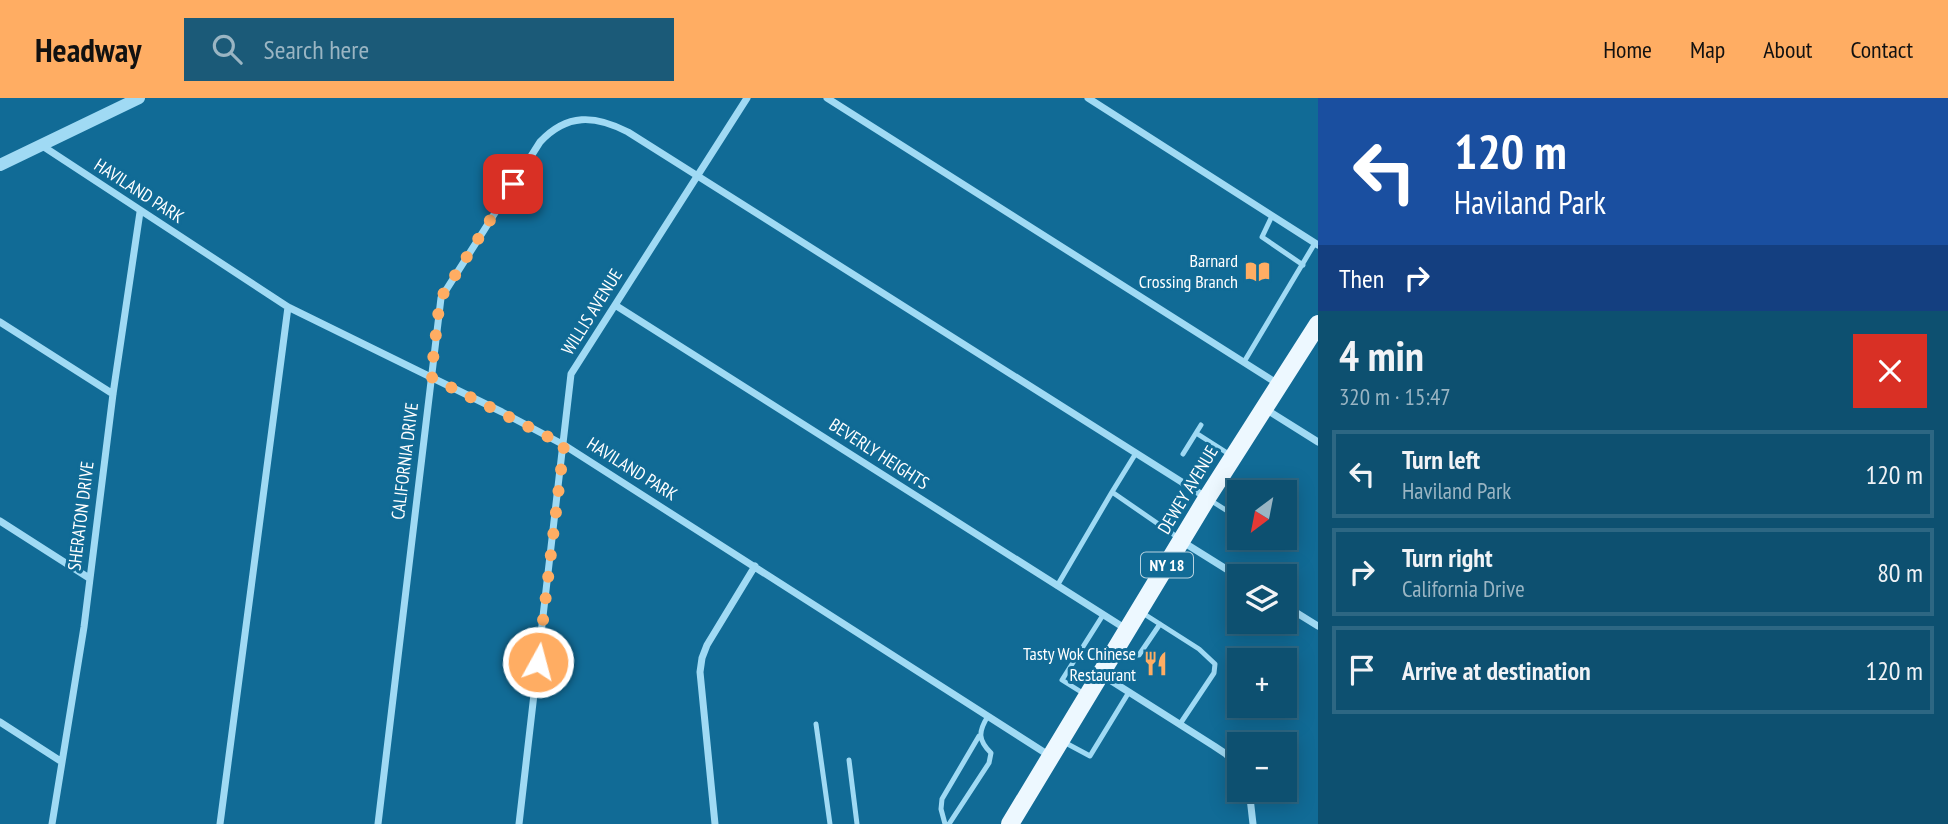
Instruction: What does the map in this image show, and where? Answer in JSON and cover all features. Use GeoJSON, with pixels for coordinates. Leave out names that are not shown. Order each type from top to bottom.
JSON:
{"type":"FeatureCollection","features":[{"type":"Feature","properties":{"kind":"main road","name":"DEWEY AVENUE"},"geometry":{"type":"LineString","coordinates":[[1010,824],[1207,498],[1318,324]]}},
{"type":"Feature","properties":{"kind":"street"},"geometry":{"type":"LineString","coordinates":[[0,164],[139,98]]}},
{"type":"Feature","properties":{"kind":"street","name":"WILLIS AVENUE"},"geometry":{"type":"LineString","coordinates":[[519,824],[571,374],[747,98]]}},
{"type":"Feature","properties":{"kind":"street"},"geometry":{"type":"LineString","coordinates":[[827,98],[1278,384]]}},
{"type":"Feature","properties":{"kind":"street"},"geometry":{"type":"LineString","coordinates":[[1088,98],[1317,244]]}},
{"type":"Feature","properties":{"kind":"street","name":"CALIFORNIA DRIVE"},"geometry":{"type":"LineString","coordinates":[[378,824],[440,299],[533,153],[549,132],[575,120],[605,122],[628,132],[1207,498]]}},
{"type":"Feature","properties":{"kind":"street","name":"HAVILAND PARK"},"geometry":{"type":"LineString","coordinates":[[40,145],[288,307],[564,445],[1050,756]]}},
{"type":"Feature","properties":{"kind":"street","name":"SHERATON DRIVE"},"geometry":{"type":"LineString","coordinates":[[52,824],[84,627],[113,394],[140,212]]}},
{"type":"Feature","properties":{"kind":"street","name":"BEVERLY HEIGHTS"},"geometry":{"type":"LineString","coordinates":[[615,305],[1127,630]]}},
{"type":"Feature","properties":{"kind":"street"},"geometry":{"type":"LineString","coordinates":[[220,824],[288,307]]}},
{"type":"Feature","properties":{"kind":"street"},"geometry":{"type":"LineString","coordinates":[[0,322],[113,394]]}},
{"type":"Feature","properties":{"kind":"street"},"geometry":{"type":"LineString","coordinates":[[1264,407],[1318,442]]}},
{"type":"Feature","properties":{"kind":"street"},"geometry":{"type":"LineString","coordinates":[[0,522],[89,578]]}},
{"type":"Feature","properties":{"kind":"street"},"geometry":{"type":"LineString","coordinates":[[1182,541],[1227,569]]}},
{"type":"Feature","properties":{"kind":"street"},"geometry":{"type":"LineString","coordinates":[[715,824],[700,672],[702,658],[707,645],[755,566]]}},
{"type":"Feature","properties":{"kind":"street"},"geometry":{"type":"LineString","coordinates":[[1297,613],[1318,626]]}},
{"type":"Feature","properties":{"kind":"street"},"geometry":{"type":"LineString","coordinates":[[1100,673],[1227,755]]}},
{"type":"Feature","properties":{"kind":"street"},"geometry":{"type":"LineString","coordinates":[[0,722],[62,762]]}},
{"type":"Feature","properties":{"kind":"street"},"geometry":{"type":"LineString","coordinates":[[1250,802],[1253,824]]}},
{"type":"Feature","properties":{"kind":"lane"},"geometry":{"type":"LineString","coordinates":[[1272,216],[1262,237],[1303,265]]}},
{"type":"Feature","properties":{"kind":"lane"},"geometry":{"type":"LineString","coordinates":[[1244,362],[1317,244]]}},
{"type":"Feature","properties":{"kind":"lane"},"geometry":{"type":"LineString","coordinates":[[1183,454],[1201,425]]}},
{"type":"Feature","properties":{"kind":"lane"},"geometry":{"type":"LineString","coordinates":[[1196,433],[1233,457]]}},
{"type":"Feature","properties":{"kind":"lane"},"geometry":{"type":"LineString","coordinates":[[1057,586],[1136,453]]}},
{"type":"Feature","properties":{"kind":"lane"},"geometry":{"type":"LineString","coordinates":[[1112,492],[1182,541]]}},
{"type":"Feature","properties":{"kind":"lane"},"geometry":{"type":"LineString","coordinates":[[1207,498],[1227,511]]}},
{"type":"Feature","properties":{"kind":"lane"},"geometry":{"type":"LineString","coordinates":[[1139,611],[1206,654],[1216,668],[1181,724]]}},
{"type":"Feature","properties":{"kind":"lane"},"geometry":{"type":"LineString","coordinates":[[1087,695],[1062,680],[1103,615]]}},
{"type":"Feature","properties":{"kind":"lane"},"geometry":{"type":"LineString","coordinates":[[1116,646],[1131,655],[1139,655],[1160,624]]}},
{"type":"Feature","properties":{"kind":"lane"},"geometry":{"type":"LineString","coordinates":[[1060,739],[1090,756],[1129,692]]}},
{"type":"Feature","properties":{"kind":"lane"},"geometry":{"type":"LineString","coordinates":[[947,824],[941,809],[942,799],[988,716]]}},
{"type":"Feature","properties":{"kind":"lane"},"geometry":{"type":"LineString","coordinates":[[816,724],[830,824]]}},
{"type":"Feature","properties":{"kind":"lane"},"geometry":{"type":"LineString","coordinates":[[947,824],[989,763],[991,753],[982,744],[979,736]]}},
{"type":"Feature","properties":{"kind":"lane"},"geometry":{"type":"LineString","coordinates":[[849,760],[857,824]]}},
{"type":"Feature","properties":{"kind":"place","name":"Barnard Crossing Branch"},"geometry":{"type":"Point","coordinates":[1258,271]}},
{"type":"Feature","properties":{"kind":"place","name":"Tasty Wok Chinese Restaurant"},"geometry":{"type":"Point","coordinates":[1156,664]}},
{"type":"Feature","properties":{"kind":"route"},"geometry":{"type":"LineString","coordinates":[[513,184],[440,299],[431,377],[564,445],[538,662]]}}]}
